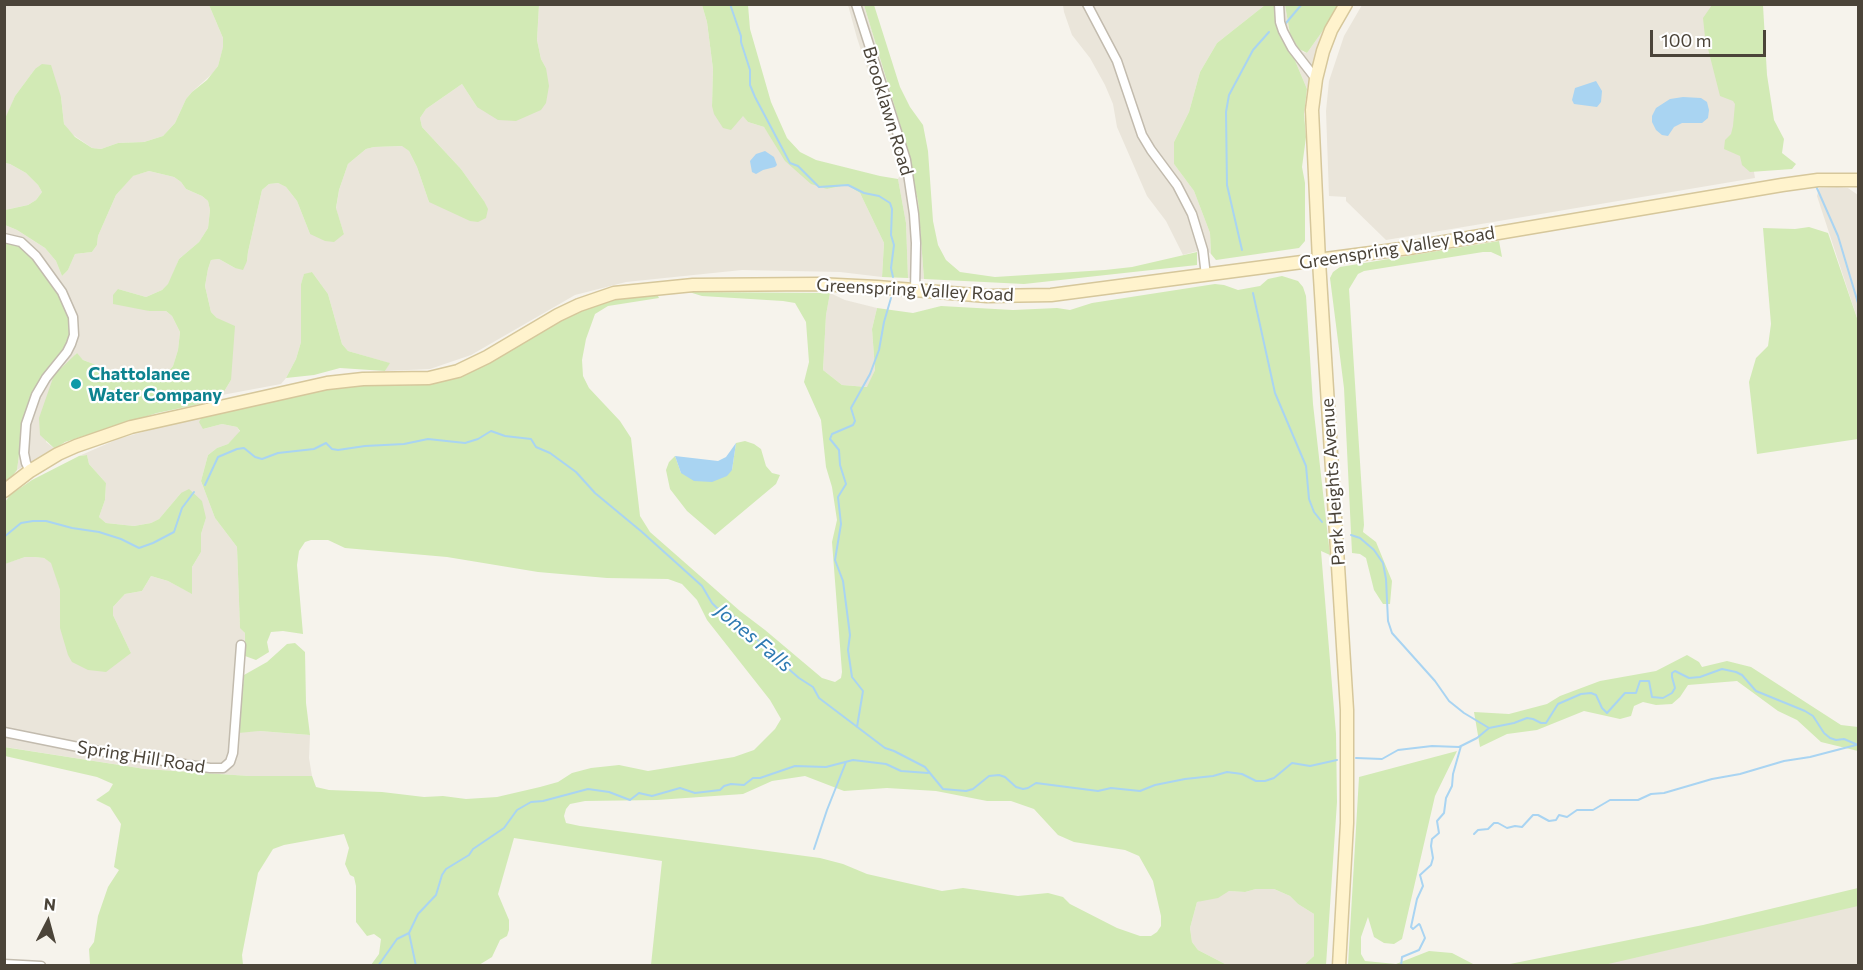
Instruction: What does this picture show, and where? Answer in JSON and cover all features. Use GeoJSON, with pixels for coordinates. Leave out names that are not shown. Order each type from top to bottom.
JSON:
{"type":"FeatureCollection","features":[{"type":"Feature","properties":{"kind":"main road","name":"Park Heights Avenue"},"geometry":{"type":"LineString","coordinates":[[1339,966],[1347,822],[1347,710],[1319,261],[1312,110],[1316,79],[1331,30],[1346,4]]}},
{"type":"Feature","properties":{"kind":"main road","name":"Greenspring Valley Road"},"geometry":{"type":"LineString","coordinates":[[4,491],[30,471],[76,446],[110,433],[327,383],[363,379],[415,379],[458,371],[487,357],[558,315],[614,293],[693,285],[772,284],[841,285],[987,296],[1051,295],[1409,248],[1782,184],[1818,180],[1858,180]]}},
{"type":"Feature","properties":{"kind":"street","name":"Brooklawn Road"},"geometry":{"type":"LineString","coordinates":[[856,4],[906,160],[914,214],[915,290]]}},
{"type":"Feature","properties":{"kind":"street"},"geometry":{"type":"LineString","coordinates":[[1088,4],[1117,61],[1142,135],[1177,185],[1192,214],[1203,250],[1206,276]]}},
{"type":"Feature","properties":{"kind":"street"},"geometry":{"type":"LineString","coordinates":[[1279,4],[1283,31],[1292,48],[1316,79]]}},
{"type":"Feature","properties":{"kind":"street"},"geometry":{"type":"LineString","coordinates":[[4,238],[21,242],[36,256],[62,292],[73,317],[74,335],[71,344],[36,395],[26,424],[24,453],[30,471]]}},
{"type":"Feature","properties":{"kind":"street","name":"Spring Hill Road"},"geometry":{"type":"LineString","coordinates":[[4,732],[98,751],[223,768],[230,762],[233,753],[241,645]]}},
{"type":"Feature","properties":{"kind":"street"},"geometry":{"type":"LineString","coordinates":[[4,964],[41,966]]}},
{"type":"Feature","properties":{"kind":"shaded area"},"geometry":{"type":"Polygon","coordinates":[[[5,5],[209,5],[223,38],[223,48],[218,66],[186,99],[175,123],[163,136],[144,142],[118,143],[101,149],[92,148],[69,132],[64,124],[61,97],[35,69],[15,96],[5,121],[5,5]]]}},
{"type":"Feature","properties":{"kind":"shaded area"},"geometry":{"type":"Polygon","coordinates":[[[539,5],[702,5],[707,22],[713,69],[712,106],[743,115],[748,122],[764,127],[827,189],[847,185],[860,193],[884,243],[882,277],[840,272],[742,270],[626,282],[575,295],[471,355],[430,369],[385,371],[389,363],[348,351],[342,344],[328,294],[312,272],[304,275],[301,284],[301,342],[296,359],[286,378],[281,384],[222,395],[231,380],[217,318],[211,312],[205,286],[208,269],[211,260],[219,259],[235,268],[247,261],[262,190],[269,184],[278,183],[286,187],[297,201],[310,234],[344,234],[336,209],[339,190],[348,164],[366,149],[403,146],[409,151],[417,167],[429,202],[484,201],[461,169],[422,127],[420,118],[426,109],[462,84],[477,107],[546,68],[541,59],[537,40],[539,5]]]}},
{"type":"Feature","properties":{"kind":"shaded area"},"geometry":{"type":"Polygon","coordinates":[[[848,5],[864,5],[902,131],[918,201],[924,279],[908,278],[906,223],[897,159],[848,5]]]}},
{"type":"Feature","properties":{"kind":"shaded area"},"geometry":{"type":"Polygon","coordinates":[[[1063,5],[1265,5],[1217,43],[1200,72],[1189,112],[1174,142],[1174,164],[1194,191],[1210,233],[1211,254],[1205,249],[1183,255],[1166,221],[1147,196],[1117,127],[1113,104],[1105,85],[1090,58],[1072,35],[1063,5]]]}},
{"type":"Feature","properties":{"kind":"shaded area"},"geometry":{"type":"Polygon","coordinates":[[[1275,5],[1285,5],[1290,34],[1303,52],[1307,53],[1329,22],[1307,89],[1291,51],[1280,37],[1275,5]]]}},
{"type":"Feature","properties":{"kind":"shaded area"},"geometry":{"type":"Polygon","coordinates":[[[1362,5],[1726,5],[1755,178],[1386,240],[1346,201],[1346,197],[1329,196],[1326,111],[1329,81],[1344,36],[1362,5]]]}},
{"type":"Feature","properties":{"kind":"shaded area"},"geometry":{"type":"Polygon","coordinates":[[[4,163],[26,173],[38,185],[42,192],[36,200],[28,205],[5,210],[4,163]]]}},
{"type":"Feature","properties":{"kind":"shaded area"},"geometry":{"type":"Polygon","coordinates":[[[149,171],[174,177],[186,189],[208,201],[210,210],[208,228],[199,242],[179,259],[169,284],[146,297],[118,289],[149,311],[166,311],[172,316],[180,332],[173,366],[162,379],[134,379],[83,360],[76,353],[46,442],[55,449],[17,470],[21,440],[5,225],[45,248],[56,261],[62,276],[68,270],[75,254],[92,252],[97,245],[98,236],[116,195],[132,176],[149,171]]]}},
{"type":"Feature","properties":{"kind":"shaded area"},"geometry":{"type":"Polygon","coordinates":[[[1819,188],[1848,188],[1858,195],[1858,321],[1817,196],[1819,188]]]}},
{"type":"Feature","properties":{"kind":"shaded area"},"geometry":{"type":"Polygon","coordinates":[[[830,293],[845,300],[877,308],[872,329],[875,370],[868,387],[842,385],[823,370],[826,315],[830,293]]]}},
{"type":"Feature","properties":{"kind":"shaded area"},"geometry":{"type":"Polygon","coordinates":[[[203,415],[203,429],[222,424],[237,427],[240,432],[228,444],[208,455],[201,481],[215,518],[237,547],[240,627],[245,633],[244,675],[238,732],[260,731],[310,735],[309,758],[312,776],[249,776],[145,769],[5,747],[4,564],[25,557],[44,558],[52,563],[60,590],[60,628],[131,653],[113,615],[113,607],[125,594],[142,591],[151,576],[168,581],[191,593],[192,567],[201,552],[201,534],[206,518],[181,493],[159,519],[151,523],[134,526],[106,523],[99,517],[105,500],[106,483],[89,464],[87,455],[79,456],[118,439],[203,415]]]}},
{"type":"Feature","properties":{"kind":"shaded area"},"geometry":{"type":"Polygon","coordinates":[[[1256,889],[1274,889],[1290,896],[1314,914],[1314,956],[1304,965],[1227,965],[1198,950],[1192,942],[1190,928],[1197,902],[1229,891],[1245,892],[1256,889]]]}},
{"type":"Feature","properties":{"kind":"shaded area"},"geometry":{"type":"Polygon","coordinates":[[[1858,903],[1858,965],[1569,966],[1858,903]]]}},
{"type":"Feature","properties":{"kind":"green space"},"geometry":{"type":"Polygon","coordinates":[[[209,5],[539,5],[537,40],[549,86],[546,103],[541,110],[516,121],[498,120],[477,107],[462,84],[426,109],[420,118],[422,127],[461,169],[484,201],[488,209],[486,218],[478,222],[470,221],[429,202],[417,167],[409,151],[402,146],[366,149],[348,164],[339,190],[336,208],[344,234],[334,242],[325,241],[310,234],[297,201],[286,187],[278,183],[269,184],[262,190],[247,261],[243,270],[219,259],[211,260],[208,269],[205,286],[211,312],[217,318],[235,326],[231,380],[222,395],[209,402],[157,413],[65,442],[55,449],[40,435],[39,418],[54,375],[77,353],[83,360],[134,379],[162,379],[173,366],[180,332],[172,316],[166,311],[149,311],[113,304],[113,295],[118,289],[146,297],[162,290],[168,284],[179,259],[199,242],[208,228],[210,210],[208,201],[186,189],[174,177],[149,171],[133,176],[116,195],[98,236],[97,245],[92,252],[75,254],[68,270],[62,276],[56,261],[45,248],[5,225],[5,210],[28,205],[42,192],[26,173],[5,163],[4,121],[15,96],[35,69],[42,64],[51,65],[61,97],[64,124],[75,137],[92,148],[101,149],[118,143],[144,142],[163,136],[175,123],[186,99],[207,80],[218,66],[223,38],[209,5]]]}},
{"type":"Feature","properties":{"kind":"green space"},"geometry":{"type":"Polygon","coordinates":[[[702,5],[748,5],[750,29],[771,102],[787,138],[800,152],[816,160],[898,179],[906,223],[908,278],[882,277],[884,243],[860,193],[847,185],[827,189],[811,184],[785,161],[764,127],[748,122],[743,116],[731,130],[723,128],[712,106],[713,69],[707,22],[702,5]]]}},
{"type":"Feature","properties":{"kind":"green space"},"geometry":{"type":"Polygon","coordinates":[[[864,5],[874,5],[900,87],[910,107],[923,125],[928,151],[933,221],[938,245],[946,260],[960,272],[995,277],[1105,270],[1132,267],[1197,252],[1197,265],[1024,284],[924,279],[918,201],[902,131],[864,5]]]}},
{"type":"Feature","properties":{"kind":"green space"},"geometry":{"type":"Polygon","coordinates":[[[1265,5],[1275,5],[1280,37],[1291,51],[1307,89],[1304,114],[1306,137],[1302,167],[1305,183],[1305,241],[1299,248],[1216,260],[1211,254],[1210,233],[1194,191],[1174,164],[1174,142],[1189,112],[1200,72],[1217,43],[1265,5]]]}},
{"type":"Feature","properties":{"kind":"green space"},"geometry":{"type":"Polygon","coordinates":[[[1285,5],[1338,5],[1307,53],[1299,49],[1290,34],[1285,5]]]}},
{"type":"Feature","properties":{"kind":"green space"},"geometry":{"type":"Polygon","coordinates":[[[1712,5],[1763,5],[1767,75],[1774,120],[1784,139],[1782,153],[1796,164],[1792,169],[1750,172],[1742,165],[1740,156],[1724,149],[1725,140],[1731,134],[1733,126],[1735,104],[1720,96],[1705,37],[1703,18],[1712,5]]]}},
{"type":"Feature","properties":{"kind":"green space"},"geometry":{"type":"Polygon","coordinates":[[[1809,227],[1828,233],[1858,321],[1858,439],[1757,454],[1749,382],[1756,358],[1768,346],[1771,324],[1763,228],[1809,227]]]}},
{"type":"Feature","properties":{"kind":"green space"},"geometry":{"type":"Polygon","coordinates":[[[4,240],[14,241],[26,249],[60,293],[71,317],[71,334],[64,350],[54,361],[21,440],[17,470],[5,485],[4,240]]]}},
{"type":"Feature","properties":{"kind":"green space"},"geometry":{"type":"Polygon","coordinates":[[[1499,241],[1502,257],[1491,252],[1483,252],[1364,271],[1358,274],[1349,289],[1363,532],[1376,542],[1392,581],[1390,604],[1383,604],[1374,590],[1366,558],[1352,553],[1344,388],[1330,278],[1333,272],[1340,267],[1499,241]]]}},
{"type":"Feature","properties":{"kind":"green space"},"geometry":{"type":"Polygon","coordinates":[[[312,272],[328,294],[342,344],[348,351],[390,363],[385,371],[340,368],[314,375],[286,378],[296,359],[301,342],[301,284],[304,274],[312,272]]]}},
{"type":"Feature","properties":{"kind":"green space"},"geometry":{"type":"Polygon","coordinates":[[[1282,276],[1298,281],[1306,296],[1313,404],[1330,555],[1321,551],[1336,734],[1337,802],[1326,965],[1304,965],[1314,956],[1314,914],[1290,896],[1274,889],[1256,889],[1245,892],[1229,891],[1218,898],[1197,902],[1190,928],[1192,942],[1198,950],[1227,965],[651,965],[662,861],[514,838],[498,894],[509,920],[509,930],[507,936],[500,940],[492,957],[479,965],[371,965],[379,954],[381,939],[374,934],[367,936],[356,922],[356,886],[354,877],[350,875],[345,864],[349,848],[344,834],[273,849],[258,873],[242,955],[243,965],[90,964],[89,949],[94,942],[98,916],[108,887],[119,870],[114,867],[121,824],[110,807],[96,800],[109,791],[113,784],[97,777],[5,756],[4,747],[145,769],[249,776],[312,776],[316,787],[329,790],[466,799],[497,797],[540,787],[558,782],[572,773],[591,768],[619,765],[648,771],[734,757],[754,750],[775,729],[781,719],[770,700],[707,620],[697,600],[682,584],[668,579],[607,578],[538,572],[447,557],[345,548],[328,540],[311,540],[305,542],[299,551],[297,565],[303,634],[271,632],[267,642],[269,652],[256,660],[245,656],[245,633],[240,628],[237,547],[215,518],[201,481],[208,455],[228,444],[240,431],[237,427],[222,424],[203,429],[199,422],[203,415],[345,386],[419,385],[456,376],[589,305],[620,296],[656,292],[659,298],[608,306],[595,314],[586,339],[582,360],[583,376],[589,388],[620,421],[631,438],[640,516],[650,532],[740,611],[822,678],[835,682],[841,678],[842,672],[832,542],[837,520],[832,487],[826,467],[821,420],[804,382],[809,362],[806,322],[795,303],[702,296],[689,292],[830,293],[826,315],[823,370],[842,385],[867,387],[875,370],[872,329],[877,308],[913,313],[941,306],[1070,310],[1092,303],[1215,284],[1238,290],[1260,286],[1268,279],[1282,276]],[[805,776],[772,781],[743,794],[657,800],[585,801],[570,804],[564,816],[566,823],[580,826],[820,858],[867,874],[942,891],[963,888],[1018,896],[1048,893],[1063,897],[1070,904],[1117,928],[1140,936],[1151,936],[1161,926],[1153,881],[1139,856],[1125,850],[1074,842],[1058,835],[1034,809],[1011,801],[987,801],[936,791],[887,788],[844,791],[805,776]]]}},
{"type":"Feature","properties":{"kind":"green space"},"geometry":{"type":"Polygon","coordinates":[[[745,441],[761,449],[766,466],[772,473],[780,475],[776,484],[715,535],[687,511],[670,489],[666,470],[669,462],[675,456],[681,473],[732,470],[736,443],[745,441]]]}},
{"type":"Feature","properties":{"kind":"green space"},"geometry":{"type":"Polygon","coordinates":[[[87,455],[89,464],[106,483],[105,500],[99,517],[106,523],[134,526],[151,523],[159,519],[181,493],[189,489],[202,501],[206,518],[201,534],[201,552],[192,567],[192,594],[168,581],[151,576],[142,591],[125,594],[113,607],[113,615],[131,653],[106,672],[88,670],[72,662],[68,655],[60,628],[60,590],[51,563],[44,558],[25,557],[5,564],[5,502],[10,495],[32,480],[79,456],[87,455]]]}},
{"type":"Feature","properties":{"kind":"green space"},"geometry":{"type":"Polygon","coordinates":[[[295,643],[305,652],[306,703],[310,735],[260,731],[238,733],[244,675],[267,662],[287,644],[295,643]]]}},
{"type":"Feature","properties":{"kind":"green space"},"geometry":{"type":"Polygon","coordinates":[[[1687,655],[1699,662],[1702,667],[1727,661],[1751,667],[1841,725],[1858,727],[1858,751],[1821,742],[1797,720],[1778,711],[1737,681],[1688,685],[1672,704],[1656,705],[1643,702],[1634,706],[1631,716],[1620,719],[1584,711],[1537,730],[1507,734],[1480,747],[1474,712],[1509,714],[1547,704],[1560,696],[1600,681],[1656,671],[1687,655]]]}},
{"type":"Feature","properties":{"kind":"green space"},"geometry":{"type":"Polygon","coordinates":[[[1457,751],[1435,796],[1402,939],[1394,944],[1384,943],[1374,937],[1368,917],[1361,937],[1361,954],[1365,961],[1396,964],[1429,951],[1452,953],[1475,965],[1348,965],[1359,777],[1457,751]]]}},
{"type":"Feature","properties":{"kind":"green space"},"geometry":{"type":"Polygon","coordinates":[[[1858,888],[1858,906],[1604,965],[1505,965],[1703,925],[1858,888]]]}},
{"type":"Feature","properties":{"kind":"water"},"geometry":{"type":"Polygon","coordinates":[[[1596,81],[1602,91],[1601,102],[1597,107],[1574,104],[1572,100],[1575,88],[1596,81]]]}},
{"type":"Feature","properties":{"kind":"water"},"geometry":{"type":"Polygon","coordinates":[[[1701,98],[1707,102],[1708,118],[1702,123],[1682,123],[1674,127],[1668,136],[1662,135],[1652,122],[1656,108],[1670,99],[1701,98]]]}},
{"type":"Feature","properties":{"kind":"water"},"geometry":{"type":"Polygon","coordinates":[[[765,151],[774,157],[777,165],[756,174],[752,172],[750,161],[756,154],[765,151]]]}},
{"type":"Feature","properties":{"kind":"water"},"geometry":{"type":"Polygon","coordinates":[[[736,443],[732,470],[727,476],[712,482],[694,481],[681,473],[675,456],[718,461],[726,457],[736,443]]]}},
{"type":"Feature","properties":{"kind":"waterway"},"geometry":{"type":"LineString","coordinates":[[730,4],[750,70],[750,85],[790,163],[798,166],[819,187],[848,185],[864,193],[879,196],[890,203],[892,209],[891,235],[894,245],[891,268],[893,277]]}},
{"type":"Feature","properties":{"kind":"waterway"},"geometry":{"type":"LineString","coordinates":[[1286,23],[1302,4]]}},
{"type":"Feature","properties":{"kind":"waterway"},"geometry":{"type":"LineString","coordinates":[[1242,250],[1227,185],[1226,112],[1229,95],[1253,50],[1269,32]]}},
{"type":"Feature","properties":{"kind":"waterway"},"geometry":{"type":"LineString","coordinates":[[1816,186],[1838,236],[1858,303]]}},
{"type":"Feature","properties":{"kind":"waterway"},"geometry":{"type":"LineString","coordinates":[[1253,293],[1275,393],[1306,466],[1309,499],[1314,512],[1322,522]]}},
{"type":"Feature","properties":{"kind":"waterway"},"geometry":{"type":"LineString","coordinates":[[857,727],[863,691],[852,677],[848,650],[850,635],[843,581],[835,560],[841,524],[838,497],[846,484],[840,465],[839,450],[830,439],[832,434],[853,425],[855,421],[851,408],[870,374],[879,350],[891,298]]}},
{"type":"Feature","properties":{"kind":"waterway","name":"Jones Falls"},"geometry":{"type":"LineString","coordinates":[[205,485],[218,457],[244,448],[255,457],[262,459],[278,453],[314,449],[326,443],[332,449],[338,450],[404,444],[428,439],[465,443],[478,439],[491,431],[505,436],[531,439],[536,447],[550,453],[576,472],[595,493],[702,586],[717,608],[730,613],[777,659],[813,687],[819,698],[885,748],[925,767],[943,789],[966,791],[973,789],[989,776],[999,775],[1023,789],[1036,783],[1098,791],[1111,788],[1140,791],[1155,785],[1227,772],[1242,774],[1256,781],[1265,781],[1274,778],[1292,763],[1310,766],[1337,760]]}},
{"type":"Feature","properties":{"kind":"waterway","name":"Jones Falls"},"geometry":{"type":"LineString","coordinates":[[4,537],[21,523],[46,521],[99,532],[139,548],[174,532],[182,508],[194,492]]}},
{"type":"Feature","properties":{"kind":"waterway"},"geometry":{"type":"LineString","coordinates":[[1351,535],[1360,538],[1374,550],[1383,563],[1388,621],[1392,633],[1435,681],[1449,701],[1489,728]]}},
{"type":"Feature","properties":{"kind":"waterway","name":"Jones Falls"},"geometry":{"type":"LineString","coordinates":[[1356,758],[1382,759],[1398,750],[1432,746],[1459,747],[1477,738],[1489,728],[1527,718],[1546,723],[1558,704],[1581,694],[1596,695],[1607,713],[1625,693],[1636,693],[1640,681],[1649,681],[1652,697],[1663,698],[1672,693],[1675,688],[1672,677],[1675,671],[1689,678],[1700,677],[1722,669],[1742,675],[1756,691],[1813,716],[1830,738],[1844,739],[1858,745]]}},
{"type":"Feature","properties":{"kind":"waterway"},"geometry":{"type":"LineString","coordinates":[[1474,834],[1478,830],[1488,829],[1494,823],[1507,828],[1522,827],[1533,815],[1549,821],[1556,820],[1559,815],[1567,817],[1577,810],[1593,810],[1610,800],[1638,800],[1651,794],[1664,793],[1712,779],[1856,745]]}},
{"type":"Feature","properties":{"kind":"waterway"},"geometry":{"type":"LineString","coordinates":[[1401,966],[1402,957],[1419,950],[1425,938],[1419,924],[1413,929],[1411,927],[1417,899],[1423,886],[1420,875],[1431,865],[1432,839],[1439,833],[1437,821],[1444,813],[1461,746]]}},
{"type":"Feature","properties":{"kind":"waterway"},"geometry":{"type":"LineString","coordinates":[[378,966],[397,939],[409,933],[418,914],[436,895],[446,869],[469,855],[473,849],[504,828],[517,810],[531,802],[588,789],[609,792],[630,800],[639,793],[652,796],[680,788],[695,793],[720,790],[724,786],[744,785],[753,778],[760,778],[795,766],[826,767],[853,760],[886,764],[901,771],[928,773]]}},
{"type":"Feature","properties":{"kind":"waterway"},"geometry":{"type":"LineString","coordinates":[[814,849],[846,762]]}},
{"type":"Feature","properties":{"kind":"waterway"},"geometry":{"type":"LineString","coordinates":[[409,933],[416,966]]}},
{"type":"Feature","properties":{"kind":"place","name":"Chattolanee Water Company"},"geometry":{"type":"Point","coordinates":[76,384]}}]}
